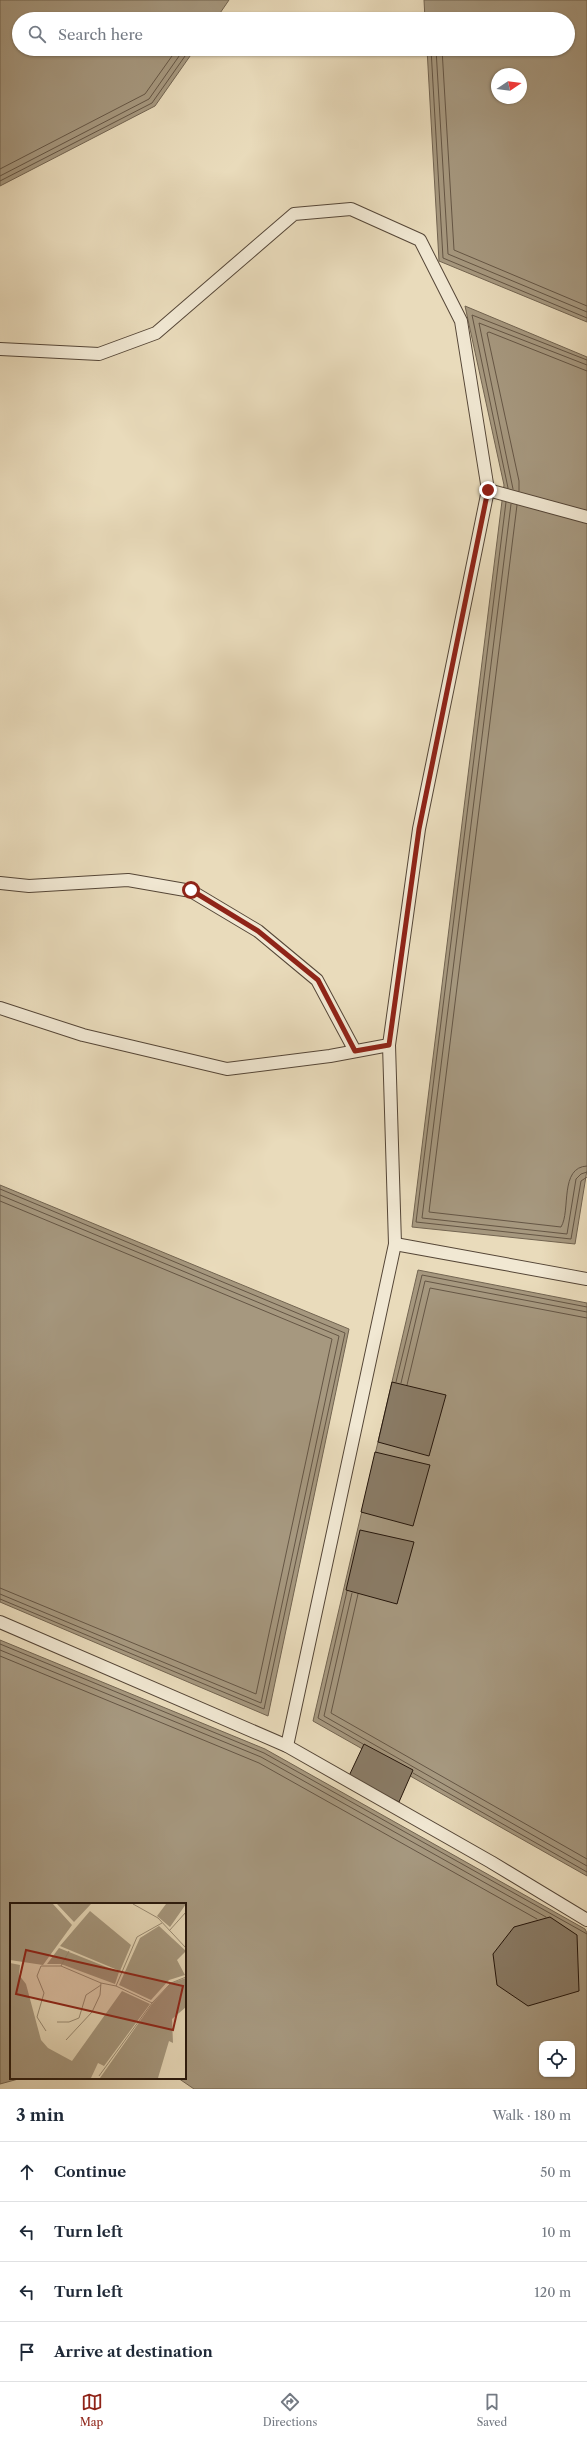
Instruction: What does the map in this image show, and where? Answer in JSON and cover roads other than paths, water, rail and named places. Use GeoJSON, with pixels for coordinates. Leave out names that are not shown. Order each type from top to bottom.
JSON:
{"type":"FeatureCollection","features":[{"type":"Feature","properties":{"kind":"lane"},"geometry":{"type":"LineString","coordinates":[[0,349],[99,354],[156,333],[294,214],[351,209],[420,240],[461,320],[494,491],[419,829],[389,1045],[395,1244],[287,1746]]}},
{"type":"Feature","properties":{"kind":"lane"},"geometry":{"type":"LineString","coordinates":[[494,491],[587,517]]}},
{"type":"Feature","properties":{"kind":"lane"},"geometry":{"type":"LineString","coordinates":[[0,883],[29,886],[128,880],[191,890],[258,931],[318,980],[355,1051]]}},
{"type":"Feature","properties":{"kind":"lane"},"geometry":{"type":"LineString","coordinates":[[0,1008],[83,1035],[227,1069],[389,1045]]}},
{"type":"Feature","properties":{"kind":"lane"},"geometry":{"type":"LineString","coordinates":[[395,1244],[587,1279]]}},
{"type":"Feature","properties":{"kind":"lane"},"geometry":{"type":"LineString","coordinates":[[0,1622],[287,1746],[491,1862],[587,1920]]}},
{"type":"Feature","properties":{"kind":"water"},"geometry":{"type":"Polygon","coordinates":[[[0,0],[229,0],[221,12],[12,12],[12,56],[190,56],[155,106],[0,186],[0,0]]]}},
{"type":"Feature","properties":{"kind":"water"},"geometry":{"type":"Polygon","coordinates":[[[424,0],[587,0],[587,322],[439,261],[427,56],[575,56],[575,12],[425,12],[424,0]]]}},
{"type":"Feature","properties":{"kind":"water"},"geometry":{"type":"Polygon","coordinates":[[[465,306],[587,357],[587,1170],[575,1244],[412,1227],[504,485],[465,306]]]}},
{"type":"Feature","properties":{"kind":"water"},"geometry":{"type":"Polygon","coordinates":[[[0,1185],[349,1329],[268,1716],[0,1602],[0,1185]]]}},
{"type":"Feature","properties":{"kind":"water"},"geometry":{"type":"Polygon","coordinates":[[[418,1270],[587,1303],[587,1876],[313,1721],[418,1270]]]}},
{"type":"Feature","properties":{"kind":"water"},"geometry":{"type":"Polygon","coordinates":[[[0,1640],[265,1749],[585,1929],[587,1933],[587,2089],[194,2089],[179,2079],[186,2079],[186,1903],[10,1903],[10,2079],[18,2079],[0,2084],[0,1640]]]}}]}
